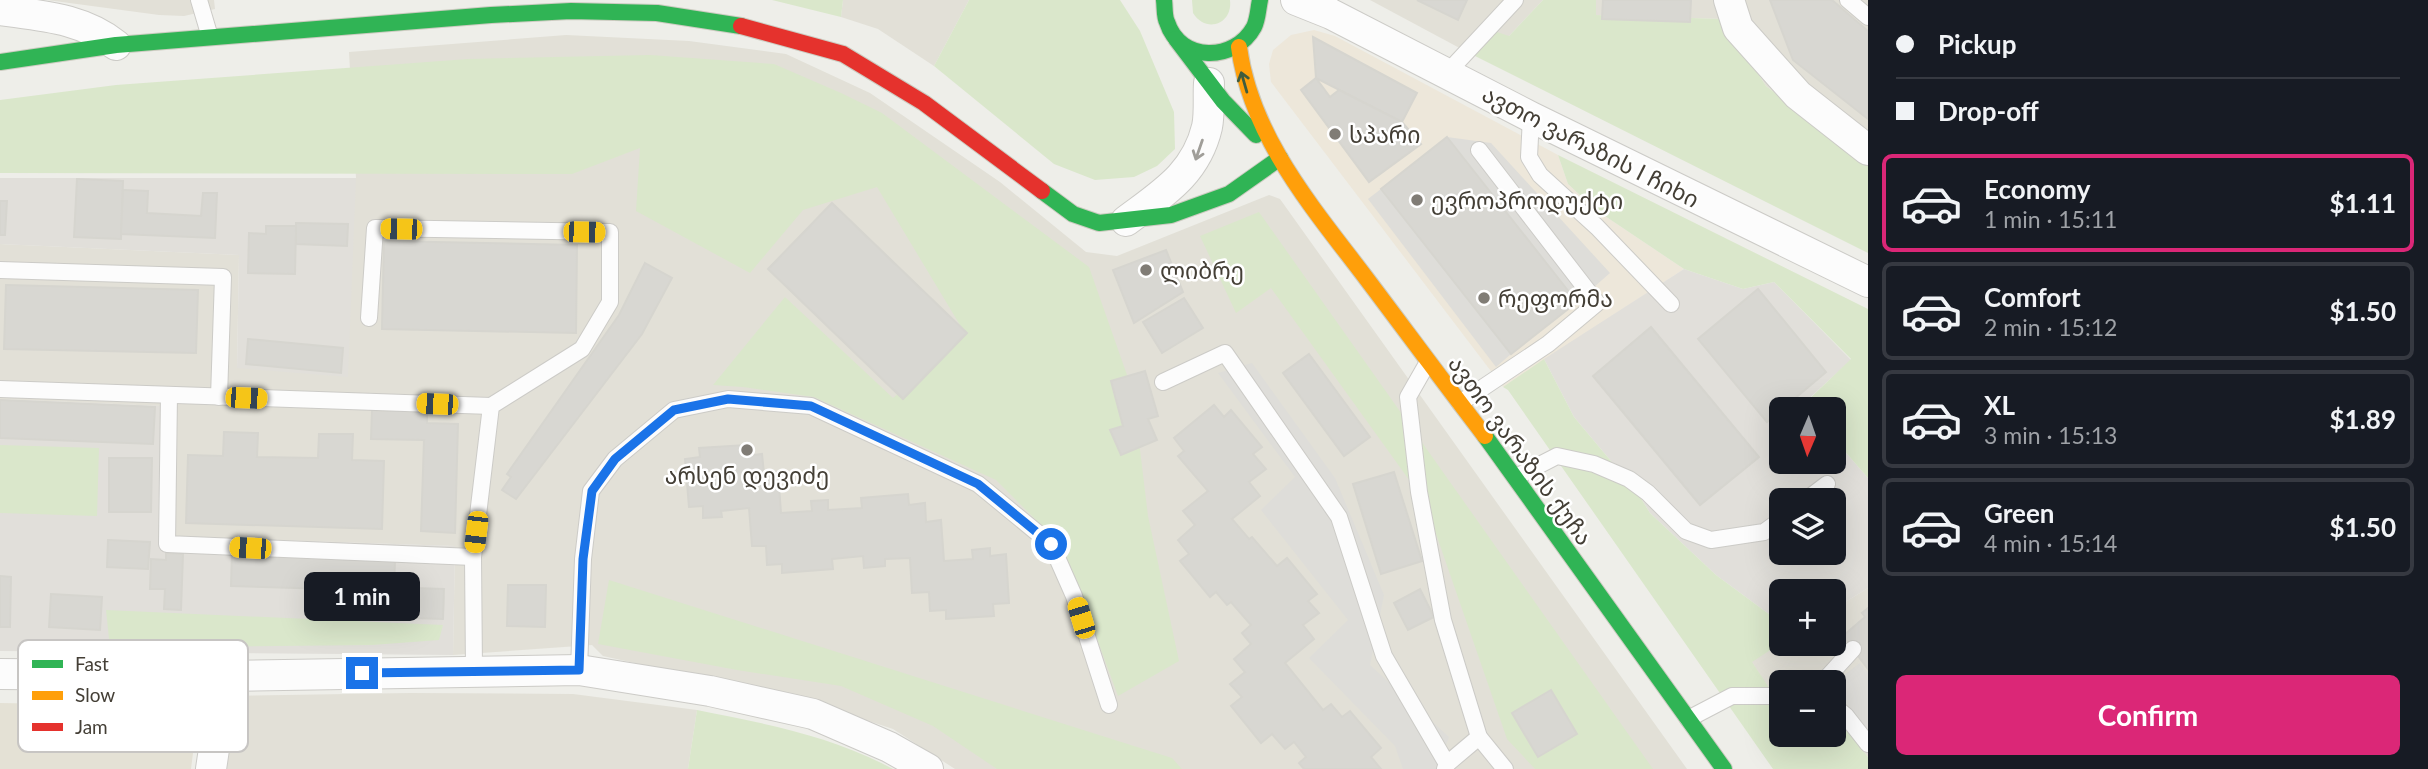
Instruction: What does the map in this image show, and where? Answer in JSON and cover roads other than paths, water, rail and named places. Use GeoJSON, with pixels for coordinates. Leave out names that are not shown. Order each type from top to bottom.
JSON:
{"type":"FeatureCollection","features":[{"type":"Feature","properties":{"kind":"street"},"geometry":{"type":"LineString","coordinates":[[1154,0],[1165,20]]}},
{"type":"Feature","properties":{"kind":"street"},"geometry":{"type":"LineString","coordinates":[[1164,0],[1165,20]]}},
{"type":"Feature","properties":{"kind":"street"},"geometry":{"type":"LineString","coordinates":[[1175,38],[1191,50],[1207,55],[1219,54],[1246,40],[1260,16],[1261,0]]}},
{"type":"Feature","properties":{"kind":"street"},"geometry":{"type":"LineString","coordinates":[[1729,0],[1738,28],[1798,95],[1868,150]]}},
{"type":"Feature","properties":{"kind":"street","name":"ავთო ვარაზის I ჩიხი"},"geometry":{"type":"LineString","coordinates":[[1246,40],[1270,19],[1306,4],[1868,282]]}},
{"type":"Feature","properties":{"kind":"street"},"geometry":{"type":"LineString","coordinates":[[0,10],[68,20],[103,34],[117,45]]}},
{"type":"Feature","properties":{"kind":"street"},"geometry":{"type":"LineString","coordinates":[[0,62],[117,45],[491,15],[571,11],[657,13],[749,27],[843,54],[924,103],[1073,214],[1099,223],[1171,215],[1229,194],[1280,158]]}},
{"type":"Feature","properties":{"kind":"street","name":"ავთო ვარაზის ქუჩა"},"geometry":{"type":"LineString","coordinates":[[1165,20],[1175,38],[1223,101],[1280,158]]}},
{"type":"Feature","properties":{"kind":"street","name":"ავთო ვარაზის ქუჩა"},"geometry":{"type":"LineString","coordinates":[[1246,40],[1241,74],[1246,92],[1280,158],[1515,477],[1724,769]]}},
{"type":"Feature","properties":{"kind":"street"},"geometry":{"type":"LineString","coordinates":[[1126,221],[1175,183],[1195,161],[1207,126],[1209,83]]}},
{"type":"Feature","properties":{"kind":"street"},"geometry":{"type":"LineString","coordinates":[[248,675],[579,670],[710,691],[813,714],[889,747],[928,769]]}},
{"type":"Feature","properties":{"kind":"street"},"geometry":{"type":"LineString","coordinates":[[0,674],[18,674]]}},
{"type":"Feature","properties":{"kind":"lane"},"geometry":{"type":"LineString","coordinates":[[199,0],[210,37]]}},
{"type":"Feature","properties":{"kind":"lane"},"geometry":{"type":"LineString","coordinates":[[1447,72],[1515,0]]}},
{"type":"Feature","properties":{"kind":"lane"},"geometry":{"type":"LineString","coordinates":[[1848,0],[1868,17]]}},
{"type":"Feature","properties":{"kind":"lane"},"geometry":{"type":"LineString","coordinates":[[1531,117],[1529,157],[1540,175],[1597,227],[1671,304]]}},
{"type":"Feature","properties":{"kind":"lane"},"geometry":{"type":"LineString","coordinates":[[1460,403],[1548,344],[1597,303],[1479,149]]}},
{"type":"Feature","properties":{"kind":"lane"},"geometry":{"type":"LineString","coordinates":[[0,390],[491,406],[582,349],[610,302],[610,232],[375,228],[369,318]]}},
{"type":"Feature","properties":{"kind":"lane"},"geometry":{"type":"LineString","coordinates":[[0,270],[223,277],[219,397]]}},
{"type":"Feature","properties":{"kind":"lane"},"geometry":{"type":"LineString","coordinates":[[1163,382],[1225,353],[1339,517],[1384,656],[1446,766],[1479,737]]}},
{"type":"Feature","properties":{"kind":"lane"},"geometry":{"type":"LineString","coordinates":[[1428,362],[1408,397],[1419,492],[1443,620],[1479,737],[1505,769]]}},
{"type":"Feature","properties":{"kind":"lane"},"geometry":{"type":"LineString","coordinates":[[169,395],[167,544],[473,557]]}},
{"type":"Feature","properties":{"kind":"lane"},"geometry":{"type":"LineString","coordinates":[[579,670],[583,559],[592,491],[615,459],[674,410],[728,399],[811,406],[978,484],[1051,544],[1074,596],[1109,705]]}},
{"type":"Feature","properties":{"kind":"lane"},"geometry":{"type":"LineString","coordinates":[[474,670],[473,557],[491,406]]}},
{"type":"Feature","properties":{"kind":"lane"},"geometry":{"type":"LineString","coordinates":[[1515,477],[1557,456],[1594,464],[1629,479],[1686,531],[1711,540],[1764,532],[1769,528]]}},
{"type":"Feature","properties":{"kind":"lane"},"geometry":{"type":"LineString","coordinates":[[1822,488],[1827,484]]}},
{"type":"Feature","properties":{"kind":"lane"},"geometry":{"type":"LineString","coordinates":[[1834,670],[1853,649]]}},
{"type":"Feature","properties":{"kind":"lane"},"geometry":{"type":"LineString","coordinates":[[1688,719],[1732,695],[1769,696]]}},
{"type":"Feature","properties":{"kind":"lane"},"geometry":{"type":"LineString","coordinates":[[1846,716],[1868,744]]}},
{"type":"Feature","properties":{"kind":"place","name":"სპარი"},"geometry":{"type":"Point","coordinates":[1335,134]}},
{"type":"Feature","properties":{"kind":"place","name":"ევროპროდუქტი"},"geometry":{"type":"Point","coordinates":[1417,200]}},
{"type":"Feature","properties":{"kind":"place","name":"ლიბრე"},"geometry":{"type":"Point","coordinates":[1146,270]}},
{"type":"Feature","properties":{"kind":"place","name":"რეფორმა"},"geometry":{"type":"Point","coordinates":[1484,298]}},
{"type":"Feature","properties":{"kind":"place","name":"არსენ დევიძე"},"geometry":{"type":"Point","coordinates":[747,450]}}]}
